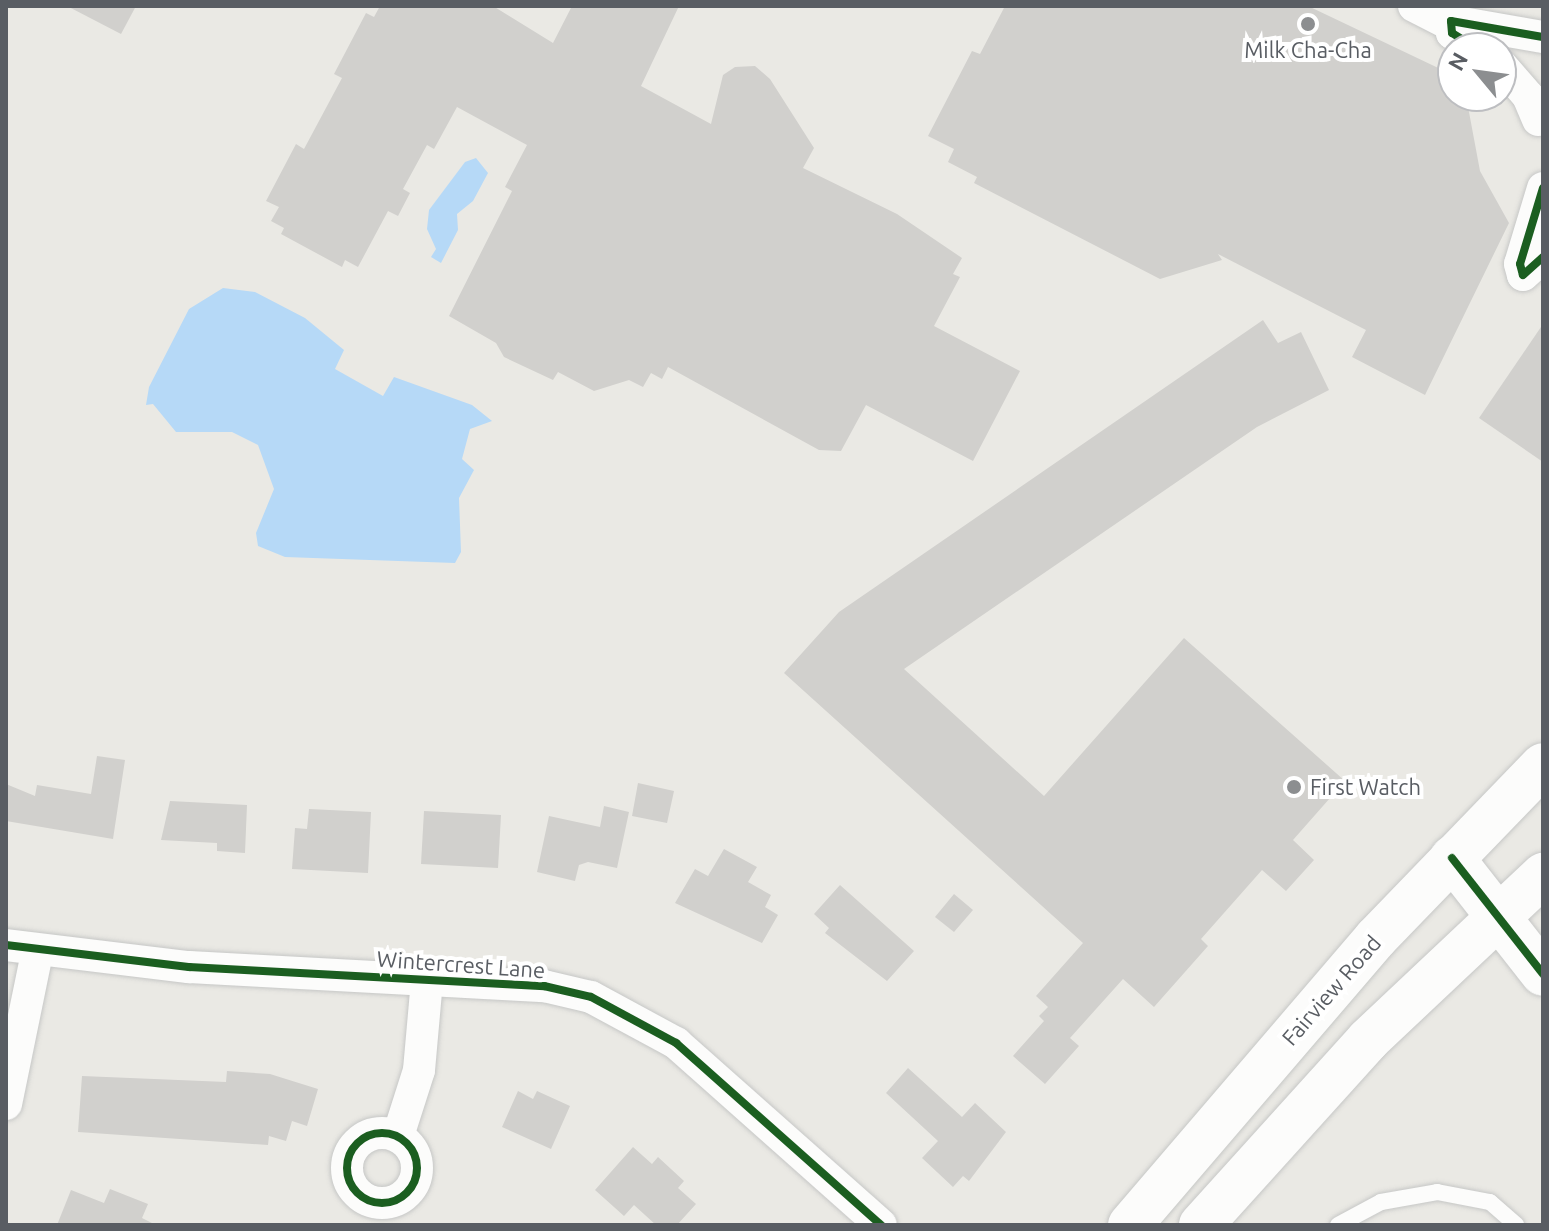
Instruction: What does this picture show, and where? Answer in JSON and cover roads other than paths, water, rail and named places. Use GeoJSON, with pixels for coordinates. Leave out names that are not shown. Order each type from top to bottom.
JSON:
{"type":"FeatureCollection","features":[{"type":"Feature","properties":{"kind":"main road","name":"Fairview Road"},"geometry":{"type":"LineString","coordinates":[[1130,1225],[1353,963],[1543,765]]}},
{"type":"Feature","properties":{"kind":"main road"},"geometry":{"type":"LineString","coordinates":[[1452,858],[1543,974]]}},
{"type":"Feature","properties":{"kind":"main road"},"geometry":{"type":"LineString","coordinates":[[1201,1225],[1368,1040],[1543,875]]}},
{"type":"Feature","properties":{"kind":"street"},"geometry":{"type":"LineString","coordinates":[[1414,6],[1458,32]]}},
{"type":"Feature","properties":{"kind":"street"},"geometry":{"type":"LineString","coordinates":[[1449,24],[1456,19],[1543,37]]}},
{"type":"Feature","properties":{"kind":"street"},"geometry":{"type":"LineString","coordinates":[[1517,83],[1528,96],[1540,131]]}},
{"type":"Feature","properties":{"kind":"street"},"geometry":{"type":"LineString","coordinates":[[1540,131],[1543,83]]}},
{"type":"Feature","properties":{"kind":"street"},"geometry":{"type":"LineString","coordinates":[[1543,188],[1520,264],[1523,275],[1543,257]]}},
{"type":"Feature","properties":{"kind":"street","name":"Wintercrest Lane"},"geometry":{"type":"LineString","coordinates":[[6,945],[37,953],[565,989],[640,1020],[691,1055],[881,1225]]}},
{"type":"Feature","properties":{"kind":"street"},"geometry":{"type":"LineString","coordinates":[[6,1104],[37,953]]}},
{"type":"Feature","properties":{"kind":"street"},"geometry":{"type":"LineString","coordinates":[[398,1136],[419,1070],[427,980]]}},
{"type":"Feature","properties":{"kind":"lane"},"geometry":{"type":"LineString","coordinates":[[1338,1225],[1381,1202],[1437,1192],[1490,1202],[1516,1225]]}},
{"type":"Feature","properties":{"kind":"water"},"geometry":{"type":"Polygon","coordinates":[[[476,158],[488,173],[473,201],[457,214],[458,230],[441,263],[431,257],[436,249],[427,229],[429,210],[465,162],[476,158]]]}},
{"type":"Feature","properties":{"kind":"water"},"geometry":{"type":"Polygon","coordinates":[[[223,288],[255,292],[305,318],[344,350],[335,369],[383,396],[394,377],[472,405],[492,421],[470,429],[462,459],[474,470],[459,498],[461,552],[455,563],[285,557],[258,546],[256,533],[274,489],[258,445],[232,432],[176,432],[153,404],[146,405],[149,387],[189,309],[223,288]]]}},
{"type":"Feature","properties":{"kind":"place","name":"Milk Cha-Cha"},"geometry":{"type":"Point","coordinates":[1308,24]}},
{"type":"Feature","properties":{"kind":"place","name":"First Watch"},"geometry":{"type":"Point","coordinates":[1294,787]}}]}
